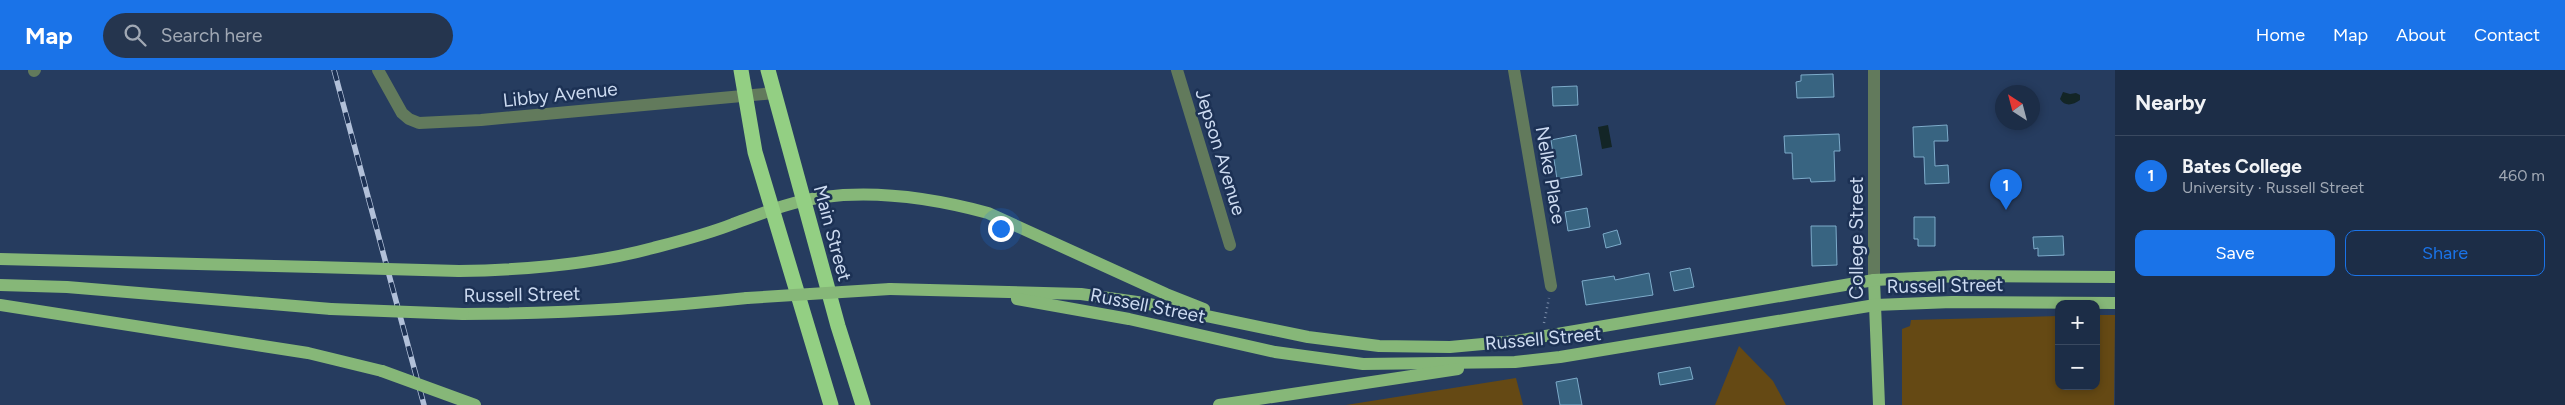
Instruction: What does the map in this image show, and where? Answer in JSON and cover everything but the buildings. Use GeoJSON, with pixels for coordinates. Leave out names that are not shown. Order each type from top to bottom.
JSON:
{"type":"FeatureCollection","features":[{"type":"Feature","properties":{"kind":"highway"},"geometry":{"type":"LineString","coordinates":[[740,70],[755,152],[831,405]]}},
{"type":"Feature","properties":{"kind":"highway","name":"Main Street"},"geometry":{"type":"LineString","coordinates":[[768,70],[838,326],[863,405]]}},
{"type":"Feature","properties":{"kind":"main road"},"geometry":{"type":"LineString","coordinates":[[0,259],[459,271],[555,266],[642,250],[732,224],[771,210],[824,197],[914,198],[979,210],[1048,239],[1166,294],[1259,326]]}},
{"type":"Feature","properties":{"kind":"main road","name":"Russell Street"},"geometry":{"type":"LineString","coordinates":[[0,278],[67,287],[331,309],[463,314],[536,314],[625,310],[747,298],[890,289],[1081,294],[1144,303],[1308,337],[1379,346],[1441,348],[1488,345],[1874,280],[1959,276],[2115,277]]}},
{"type":"Feature","properties":{"kind":"main road","name":"College Street"},"geometry":{"type":"LineString","coordinates":[[1874,280],[1879,405]]}},
{"type":"Feature","properties":{"kind":"main road","name":"Russell Street"},"geometry":{"type":"LineString","coordinates":[[0,285],[67,287]]}},
{"type":"Feature","properties":{"kind":"main road","name":"Russell Street"},"geometry":{"type":"LineString","coordinates":[[977,291],[1128,319],[1275,352],[1353,363],[1515,362],[1604,352],[1875,305],[1952,302],[2115,303]]}},
{"type":"Feature","properties":{"kind":"main road"},"geometry":{"type":"LineString","coordinates":[[0,305],[308,354],[382,370],[475,405]]}},
{"type":"Feature","properties":{"kind":"main road"},"geometry":{"type":"LineString","coordinates":[[1219,405],[1515,362]]}},
{"type":"Feature","properties":{"kind":"street","name":"Libby Avenue"},"geometry":{"type":"LineString","coordinates":[[378,70],[402,113],[419,123],[481,120],[744,94],[774,93]]}},
{"type":"Feature","properties":{"kind":"street","name":"Jepson Avenue"},"geometry":{"type":"LineString","coordinates":[[1177,70],[1230,245]]}},
{"type":"Feature","properties":{"kind":"street","name":"Nelke Place"},"geometry":{"type":"LineString","coordinates":[[1514,70],[1551,286]]}},
{"type":"Feature","properties":{"kind":"street","name":"College Street"},"geometry":{"type":"LineString","coordinates":[[1874,70],[1874,280]]}},
{"type":"Feature","properties":{"kind":"path"},"geometry":{"type":"LineString","coordinates":[[1544,323],[1551,286]]}},
{"type":"Feature","properties":{"kind":"shaded area"},"geometry":{"type":"Polygon","coordinates":[[[2063,92],[2076,93],[2080,95],[2080,100],[2072,104],[2064,103],[2060,99],[2063,92]]]}},
{"type":"Feature","properties":{"kind":"shaded area"},"geometry":{"type":"Polygon","coordinates":[[[1608,125],[1612,147],[1602,149],[1598,127],[1608,125]]]}},
{"type":"Feature","properties":{"kind":"shaded area"},"geometry":{"type":"Polygon","coordinates":[[[2100,315],[2115,315],[2114,405],[1902,405],[1902,329],[1910,326],[1911,320],[2055,316],[2055,390],[2100,390],[2100,315]]]}},
{"type":"Feature","properties":{"kind":"shaded area"},"geometry":{"type":"Polygon","coordinates":[[[1739,346],[1773,381],[1786,405],[1715,405],[1739,346]]]}},
{"type":"Feature","properties":{"kind":"shaded area"},"geometry":{"type":"Polygon","coordinates":[[[1516,378],[1523,405],[1346,405],[1516,378]]]}},
{"type":"Feature","properties":{"kind":"railway"},"geometry":{"type":"LineString","coordinates":[[334,70],[424,405]]}},
{"type":"Feature","properties":{"kind":"place","name":"Bates College"},"geometry":{"type":"Point","coordinates":[2006,210]}}]}
